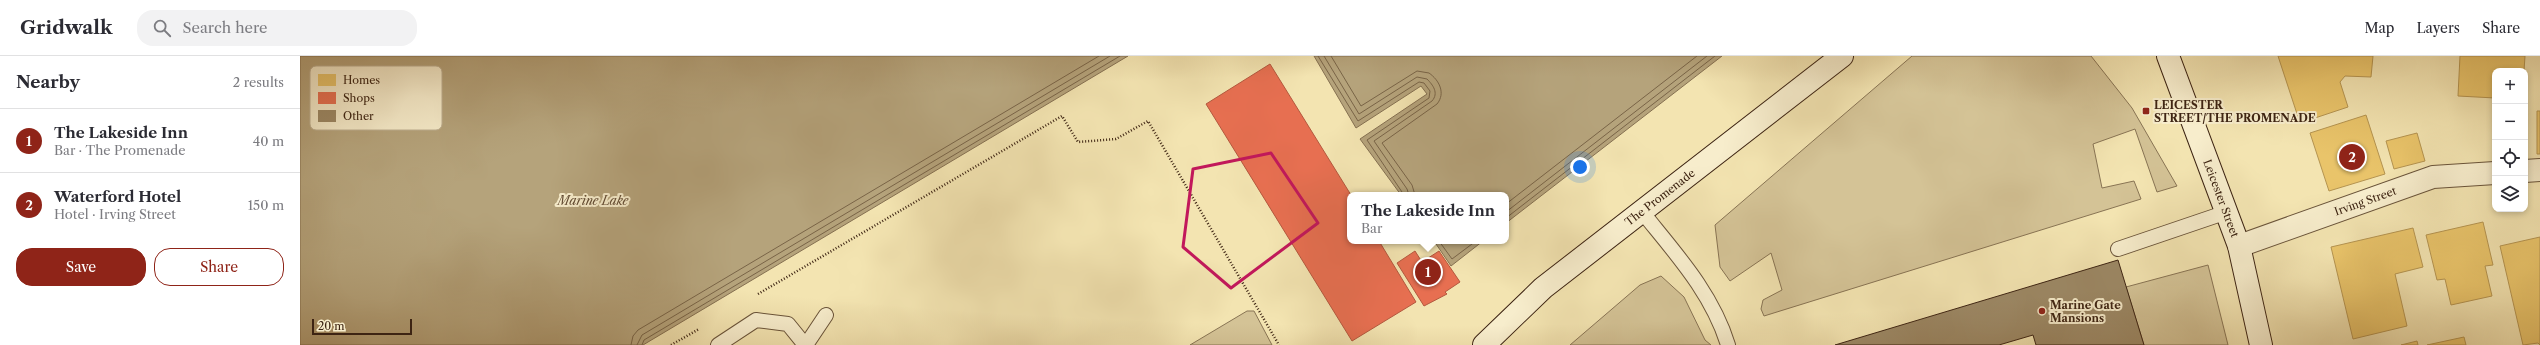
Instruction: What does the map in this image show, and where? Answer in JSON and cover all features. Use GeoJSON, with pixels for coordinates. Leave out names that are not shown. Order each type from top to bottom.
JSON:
{"type":"FeatureCollection","features":[{"type":"Feature","properties":{"kind":"main road","name":"The Promenade"},"geometry":{"type":"LineString","coordinates":[[1484,345],[1543,288],[1643,213],[1842,56]]}},
{"type":"Feature","properties":{"kind":"main road","name":"Leicester Street"},"geometry":{"type":"LineString","coordinates":[[2168,56],[2239,246],[2261,345]]}},
{"type":"Feature","properties":{"kind":"main road"},"geometry":{"type":"LineString","coordinates":[[2528,171],[2540,170]]}},
{"type":"Feature","properties":{"kind":"main road","name":"Irving Street"},"geometry":{"type":"LineString","coordinates":[[2239,246],[2433,177],[2492,173]]}},
{"type":"Feature","properties":{"kind":"lane"},"geometry":{"type":"LineString","coordinates":[[2118,249],[2227,212]]}},
{"type":"Feature","properties":{"kind":"lane"},"geometry":{"type":"LineString","coordinates":[[1643,213],[1692,272],[1708,297],[1728,345]]}},
{"type":"Feature","properties":{"kind":"lane"},"geometry":{"type":"LineString","coordinates":[[718,345],[756,320],[788,324],[806,345],[826,315]]}},
{"type":"Feature","properties":{"kind":"path"},"geometry":{"type":"LineString","coordinates":[[754,297],[1062,116],[1078,142],[1116,139],[1148,121],[1279,345]]}},
{"type":"Feature","properties":{"kind":"path"},"geometry":{"type":"LineString","coordinates":[[671,345],[706,325]]}},
{"type":"Feature","properties":{"kind":"highlighted area"},"geometry":{"type":"Polygon","coordinates":[[[1271,153],[1318,223],[1231,288],[1183,247],[1193,169],[1271,153]]]}},
{"type":"Feature","properties":{"kind":"shaded area"},"geometry":{"type":"Polygon","coordinates":[[[1912,56],[2091,56],[2132,108],[2177,186],[2157,192],[2135,129],[2093,144],[2102,188],[2134,181],[2141,199],[1764,316],[1761,309],[1763,300],[1782,290],[1771,253],[1730,281],[1720,267],[1715,225],[1912,56]]]}},
{"type":"Feature","properties":{"kind":"shaded area"},"geometry":{"type":"Polygon","coordinates":[[[2208,265],[2228,345],[2144,345],[2126,287],[2208,265]]]}},
{"type":"Feature","properties":{"kind":"shaded area"},"geometry":{"type":"Polygon","coordinates":[[[1661,276],[1684,297],[1705,340],[1711,345],[1570,345],[1640,285],[1661,276]]]}},
{"type":"Feature","properties":{"kind":"shaded area"},"geometry":{"type":"Polygon","coordinates":[[[1247,311],[1254,311],[1272,345],[1190,345],[1247,311]]]}},
{"type":"Feature","properties":{"kind":"water","name":"Marine Lake"},"geometry":{"type":"Polygon","coordinates":[[[300,56],[1128,56],[643,345],[300,345],[300,56]]]}},
{"type":"Feature","properties":{"kind":"water"},"geometry":{"type":"Polygon","coordinates":[[[1314,56],[1722,56],[1509,221],[1509,192],[1399,192],[1360,139],[1427,94],[1421,86],[1356,128],[1314,56]]]}},
{"type":"Feature","properties":{"kind":"water"},"geometry":{"type":"Polygon","coordinates":[[[1436,244],[1479,244],[1451,266],[1436,244]]]}},
{"type":"Feature","properties":{"kind":"building: Homes"},"geometry":{"type":"Polygon","coordinates":[[[2278,56],[2373,56],[2371,77],[2345,76],[2340,82],[2348,107],[2300,123],[2278,56]]]}},
{"type":"Feature","properties":{"kind":"building: Homes"},"geometry":{"type":"Polygon","coordinates":[[[2460,56],[2525,56],[2524,68],[2492,68],[2492,98],[2458,96],[2460,56]]]}},
{"type":"Feature","properties":{"kind":"building: Homes"},"geometry":{"type":"Polygon","coordinates":[[[2537,111],[2540,111],[2540,154],[2537,154],[2537,111]]]}},
{"type":"Feature","properties":{"kind":"building: Homes"},"geometry":{"type":"Polygon","coordinates":[[[2366,115],[2385,174],[2329,191],[2310,133],[2366,115]]]}},
{"type":"Feature","properties":{"kind":"building: Homes"},"geometry":{"type":"Polygon","coordinates":[[[2417,133],[2425,161],[2394,169],[2386,141],[2417,133]]]}},
{"type":"Feature","properties":{"kind":"building: Homes"},"geometry":{"type":"Polygon","coordinates":[[[2483,222],[2493,265],[2485,266],[2492,296],[2451,305],[2445,279],[2437,280],[2426,235],[2483,222]]]}},
{"type":"Feature","properties":{"kind":"building: Homes"},"geometry":{"type":"Polygon","coordinates":[[[2413,228],[2423,267],[2395,274],[2407,326],[2353,339],[2331,247],[2413,228]]]}},
{"type":"Feature","properties":{"kind":"building: Homes"},"geometry":{"type":"Polygon","coordinates":[[[2540,237],[2540,345],[2538,343],[2523,345],[2500,246],[2540,237]]]}},
{"type":"Feature","properties":{"kind":"building: Homes"},"geometry":{"type":"Polygon","coordinates":[[[2464,337],[2466,345],[2427,345],[2464,337]]]}},
{"type":"Feature","properties":{"kind":"building: Homes"},"geometry":{"type":"Polygon","coordinates":[[[2417,341],[2418,345],[2401,345],[2417,341]]]}},
{"type":"Feature","properties":{"kind":"building: Shops"},"geometry":{"type":"Polygon","coordinates":[[[1270,64],[1349,192],[1347,192],[1347,244],[1381,244],[1416,302],[1352,341],[1206,104],[1270,64]]]}},
{"type":"Feature","properties":{"kind":"building: Shops"},"geometry":{"type":"Polygon","coordinates":[[[1415,251],[1422,262],[1439,251],[1460,282],[1445,292],[1447,294],[1424,306],[1397,263],[1415,251]]]}},
{"type":"Feature","properties":{"kind":"building: Other","name":"Marine Gate Mansions"},"geometry":{"type":"Polygon","coordinates":[[[2118,260],[2144,345],[2036,345],[2033,335],[1999,345],[1835,345],[2118,260]]]}},
{"type":"Feature","properties":{"kind":"place","name":"LEICESTER STREET/THE PROMENADE"},"geometry":{"type":"Point","coordinates":[2146,111]}},
{"type":"Feature","properties":{"kind":"place","name":"Waterford Hotel"},"geometry":{"type":"Point","coordinates":[2352,157]}},
{"type":"Feature","properties":{"kind":"place","name":"The Lakeside Inn"},"geometry":{"type":"Point","coordinates":[1428,272]}},
{"type":"Feature","properties":{"kind":"place","name":"Marine Gate Mansions"},"geometry":{"type":"Point","coordinates":[2042,311]}}]}
